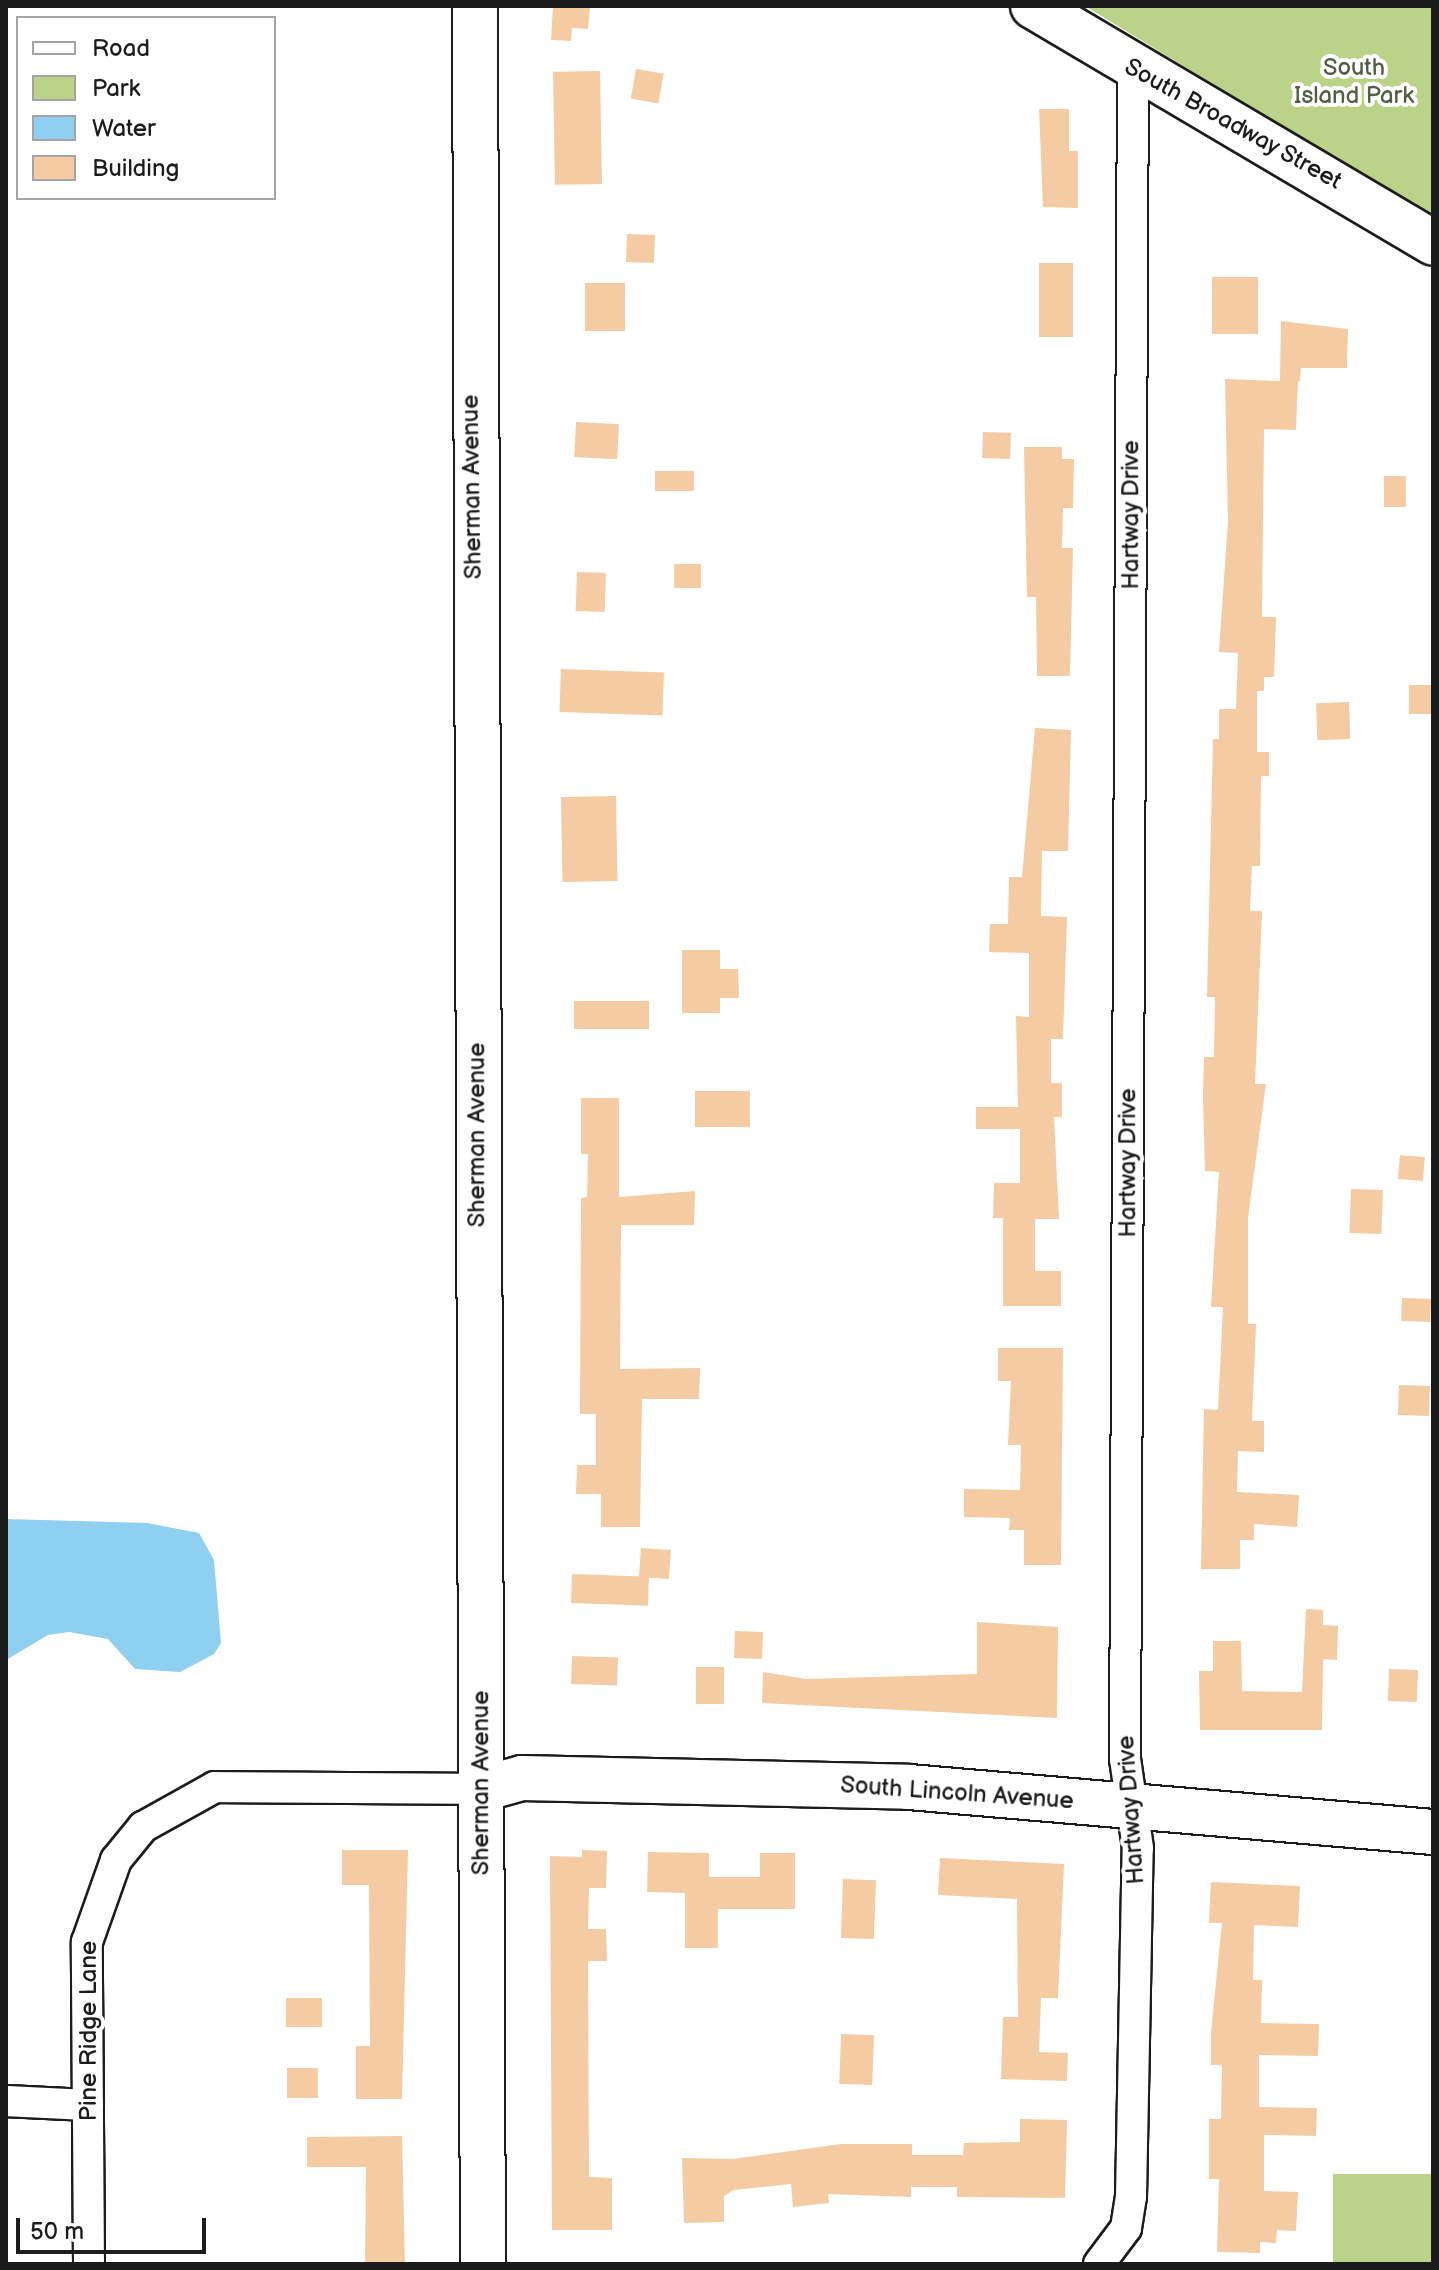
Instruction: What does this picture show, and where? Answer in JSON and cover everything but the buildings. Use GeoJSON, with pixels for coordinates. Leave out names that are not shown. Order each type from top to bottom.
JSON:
{"type":"FeatureCollection","features":[{"type":"Feature","properties":{"kind":"street","name":"Sherman Avenue"},"geometry":{"type":"LineString","coordinates":[[475,6],[483,2264]]}},
{"type":"Feature","properties":{"kind":"street","name":"South Broadway Street"},"geometry":{"type":"LineString","coordinates":[[1033,6],[1133,69],[1433,243]]}},
{"type":"Feature","properties":{"kind":"street","name":"Hartway Drive"},"geometry":{"type":"LineString","coordinates":[[1106,2258],[1131,2197],[1138,1848],[1125,1759],[1133,69]]}},
{"type":"Feature","properties":{"kind":"street","name":"South Lincoln Avenue"},"geometry":{"type":"LineString","coordinates":[[482,1789],[522,1778],[909,1787],[1433,1832]]}},
{"type":"Feature","properties":{"kind":"street","name":"Pine Ridge Lane"},"geometry":{"type":"LineString","coordinates":[[89,2264],[87,1942],[103,1883],[143,1827],[215,1787],[482,1789]]}},
{"type":"Feature","properties":{"kind":"street"},"geometry":{"type":"LineString","coordinates":[[6,2101],[88,2105]]}},
{"type":"Feature","properties":{"kind":"green space","name":"South Island Park"},"geometry":{"type":"Polygon","coordinates":[[[1085,6],[1433,6],[1433,218],[1085,6]]]}},
{"type":"Feature","properties":{"kind":"green space"},"geometry":{"type":"Polygon","coordinates":[[[1333,2174],[1433,2174],[1433,2264],[1333,2264],[1333,2174]]]}},
{"type":"Feature","properties":{"kind":"water"},"geometry":{"type":"Polygon","coordinates":[[[6,1519],[147,1523],[199,1533],[214,1560],[221,1643],[214,1654],[180,1672],[135,1669],[108,1639],[69,1632],[48,1635],[6,1660],[6,1519]]]}}]}
